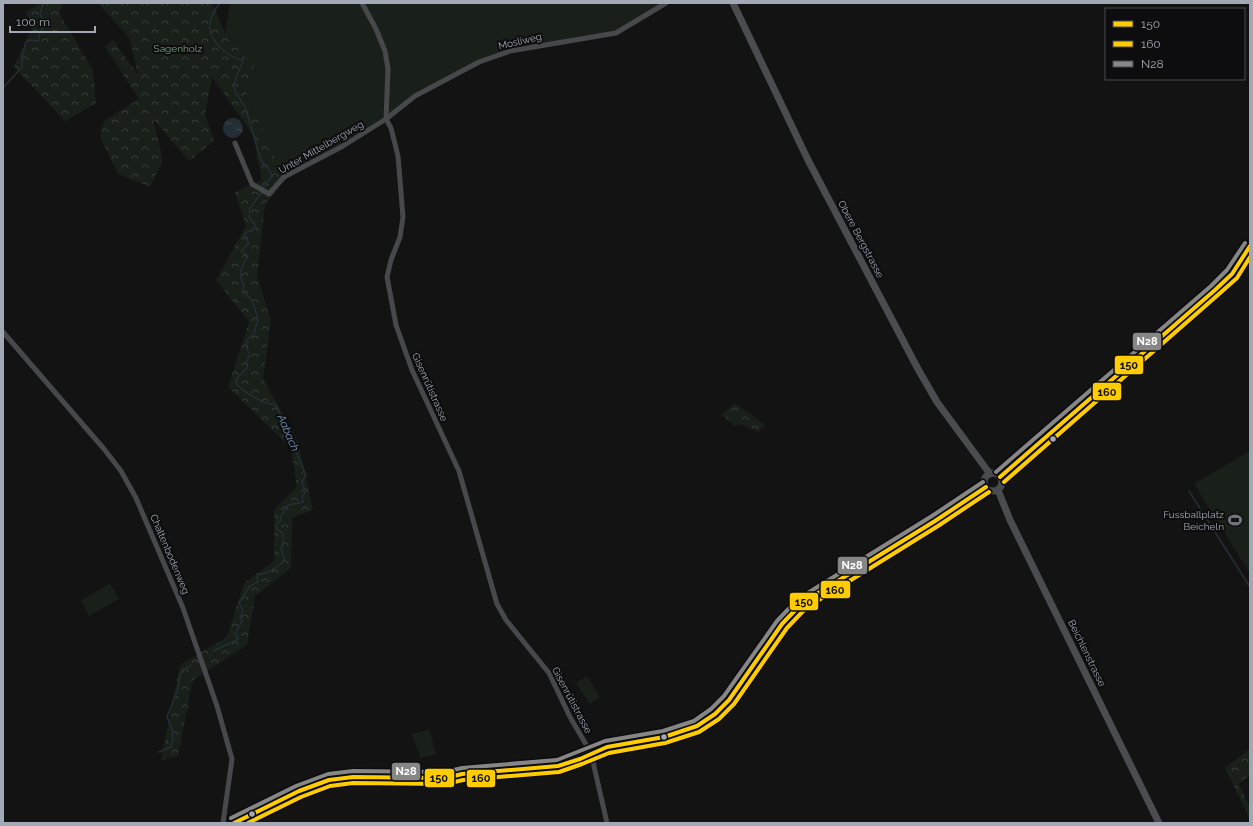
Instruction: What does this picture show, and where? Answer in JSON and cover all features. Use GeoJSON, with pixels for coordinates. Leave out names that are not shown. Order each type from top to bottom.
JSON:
{"type":"FeatureCollection","features":[{"type":"Feature","properties":{"kind":"street","name":"Gisenrütistrasse"},"geometry":{"type":"LineString","coordinates":[[362,3],[385,51],[388,69],[386,120],[391,128],[398,156],[403,218],[400,237],[391,260],[387,277],[396,325],[412,370],[459,471],[497,604],[506,620],[549,673],[570,717],[591,753],[607,823]]}},
{"type":"Feature","properties":{"kind":"street","name":"Mosliweg"},"geometry":{"type":"LineString","coordinates":[[386,120],[415,96],[479,62],[510,51],[616,33],[666,3]]}},
{"type":"Feature","properties":{"kind":"street","name":"Obere Bergstrasse"},"geometry":{"type":"LineString","coordinates":[[733,3],[808,160],[929,390],[990,474]]}},
{"type":"Feature","properties":{"kind":"street","name":"Unter Mittelbergweg"},"geometry":{"type":"LineString","coordinates":[[235,143],[252,184],[268,194],[284,177],[343,146],[386,120]]}},
{"type":"Feature","properties":{"kind":"street"},"geometry":{"type":"LineString","coordinates":[[1000,477],[1215,290],[1236,268],[1250,246]]}},
{"type":"Feature","properties":{"kind":"street","name":"Chaltenbodenweg"},"geometry":{"type":"LineString","coordinates":[[3,332],[104,449],[121,471],[136,498],[183,608],[217,706],[232,759],[224,823]]}},
{"type":"Feature","properties":{"kind":"street"},"geometry":{"type":"LineString","coordinates":[[990,474],[996,474],[1000,477],[1002,484],[998,490],[991,491],[986,487],[985,480],[990,474]]}},
{"type":"Feature","properties":{"kind":"street"},"geometry":{"type":"LineString","coordinates":[[234,823],[299,791],[329,780],[353,777],[454,775],[558,766],[618,744],[672,735],[697,726],[723,706],[745,680],[782,624],[802,603],[935,521],[986,487]]}},
{"type":"Feature","properties":{"kind":"street","name":"Beichlenstrasse"},"geometry":{"type":"LineString","coordinates":[[998,490],[1010,520],[1159,823]]}},
{"type":"Feature","properties":{"kind":"green space"},"geometry":{"type":"Polygon","coordinates":[[[41,3],[63,3],[59,13],[93,70],[96,103],[65,121],[14,67],[33,25],[25,12],[41,3]]]}},
{"type":"Feature","properties":{"kind":"green space","name":"Sagenholz"},"geometry":{"type":"Polygon","coordinates":[[[98,3],[212,3],[225,33],[255,68],[246,96],[276,159],[289,174],[265,205],[257,276],[271,321],[263,378],[298,442],[313,510],[292,517],[291,568],[255,596],[247,645],[193,680],[178,756],[161,760],[180,665],[227,637],[244,583],[274,561],[274,510],[297,487],[291,448],[228,387],[249,322],[216,280],[246,226],[235,192],[262,180],[253,135],[212,77],[205,114],[214,141],[189,161],[153,119],[163,161],[150,187],[118,174],[100,137],[104,121],[139,99],[105,47],[113,40],[138,75],[130,39],[98,3]]]}},
{"type":"Feature","properties":{"kind":"green space"},"geometry":{"type":"Polygon","coordinates":[[[230,3],[672,3],[616,33],[510,51],[479,62],[415,96],[386,119],[284,177],[246,96],[225,33],[230,3]]]}},
{"type":"Feature","properties":{"kind":"green space"},"geometry":{"type":"Polygon","coordinates":[[[735,403],[765,425],[758,432],[740,424],[734,426],[722,414],[735,403]]]}},
{"type":"Feature","properties":{"kind":"green space","name":"Fussballplatz Beicheln"},"geometry":{"type":"Polygon","coordinates":[[[1250,451],[1250,573],[1200,494],[1195,483],[1250,451]]]}},
{"type":"Feature","properties":{"kind":"green space"},"geometry":{"type":"Polygon","coordinates":[[[110,583],[119,599],[89,616],[81,601],[110,583]]]}},
{"type":"Feature","properties":{"kind":"green space"},"geometry":{"type":"Polygon","coordinates":[[[587,676],[600,697],[590,704],[576,683],[587,676]]]}},
{"type":"Feature","properties":{"kind":"green space"},"geometry":{"type":"Polygon","coordinates":[[[429,730],[436,754],[420,758],[412,734],[429,730]]]}},
{"type":"Feature","properties":{"kind":"green space"},"geometry":{"type":"Polygon","coordinates":[[[1250,749],[1250,775],[1239,784],[1250,808],[1250,819],[1225,768],[1250,749]]]}},
{"type":"Feature","properties":{"kind":"water"},"geometry":{"type":"Polygon","coordinates":[[[229,118],[237,118],[243,124],[243,132],[237,138],[229,138],[223,132],[223,124],[229,118]]]}},
{"type":"Feature","properties":{"kind":"waterway"},"geometry":{"type":"LineString","coordinates":[[3,88],[22,67],[22,57],[26,42],[30,40],[38,41],[40,32],[45,26],[40,13],[44,3]]}},
{"type":"Feature","properties":{"kind":"waterway","name":"Aabach"},"geometry":{"type":"LineString","coordinates":[[220,3],[212,17],[210,30],[212,36],[221,48],[230,55],[243,61],[234,83],[235,92],[245,107],[261,160],[272,176],[263,188]]}},
{"type":"Feature","properties":{"kind":"waterway","name":"Aabach"},"geometry":{"type":"LineString","coordinates":[[213,651],[237,640],[238,638],[235,634],[242,621],[240,617],[243,611],[239,603],[250,586],[258,582],[258,574],[273,570],[283,562],[284,557],[281,549],[283,546],[283,534],[277,529],[276,525],[281,520],[281,516],[288,505],[303,502],[302,497],[305,493],[302,481],[306,475],[277,407],[274,404],[265,403],[254,397],[243,390],[236,383],[237,378],[247,368],[246,362],[250,355],[246,347],[247,339],[254,334],[258,319],[252,300],[242,291],[244,286],[240,274],[247,255],[241,251],[249,243],[244,237],[246,232],[252,231],[256,226],[249,217],[250,208],[262,192]]}},
{"type":"Feature","properties":{"kind":"waterway"},"geometry":{"type":"LineString","coordinates":[[1189,491],[1250,587]]}},
{"type":"Feature","properties":{"kind":"waterway","name":"Aabach"},"geometry":{"type":"LineString","coordinates":[[159,752],[171,747],[173,732],[167,717],[178,689],[180,674],[191,665]]}},
{"type":"Feature","properties":{"kind":"transit line","name":"N28"},"geometry":{"type":"LineString","coordinates":[[996,472],[1211,286],[1227,270],[1245,243]]}},
{"type":"Feature","properties":{"kind":"transit line","name":"150"},"geometry":{"type":"LineString","coordinates":[[1000,477],[1215,290],[1232,274],[1250,246]]}},
{"type":"Feature","properties":{"kind":"transit line","name":"160"},"geometry":{"type":"LineString","coordinates":[[1004,482],[1237,278],[1250,257]]}},
{"type":"Feature","properties":{"kind":"transit line","name":"N28"},"geometry":{"type":"LineString","coordinates":[[231,818],[296,786],[328,774],[353,771],[445,772],[462,768],[557,760],[605,741],[663,731],[694,721],[711,709],[724,696],[777,621],[798,599],[932,516],[983,482]]}},
{"type":"Feature","properties":{"kind":"transit line","name":"150"},"geometry":{"type":"LineString","coordinates":[[234,823],[299,791],[329,780],[353,777],[446,778],[462,774],[558,766],[580,759],[607,747],[664,737],[697,726],[715,714],[729,700],[782,624],[802,603],[935,521],[986,487]]}},
{"type":"Feature","properties":{"kind":"transit line","name":"160"},"geometry":{"type":"LineString","coordinates":[[248,823],[301,797],[330,786],[353,783],[446,784],[463,780],[559,772],[609,753],[665,743],[699,732],[719,719],[734,704],[787,628],[806,608],[938,526],[989,492]]}},
{"type":"Feature","properties":{"kind":"place","name":"Fussballplatz Beicheln"},"geometry":{"type":"Point","coordinates":[1235,520]}}]}
